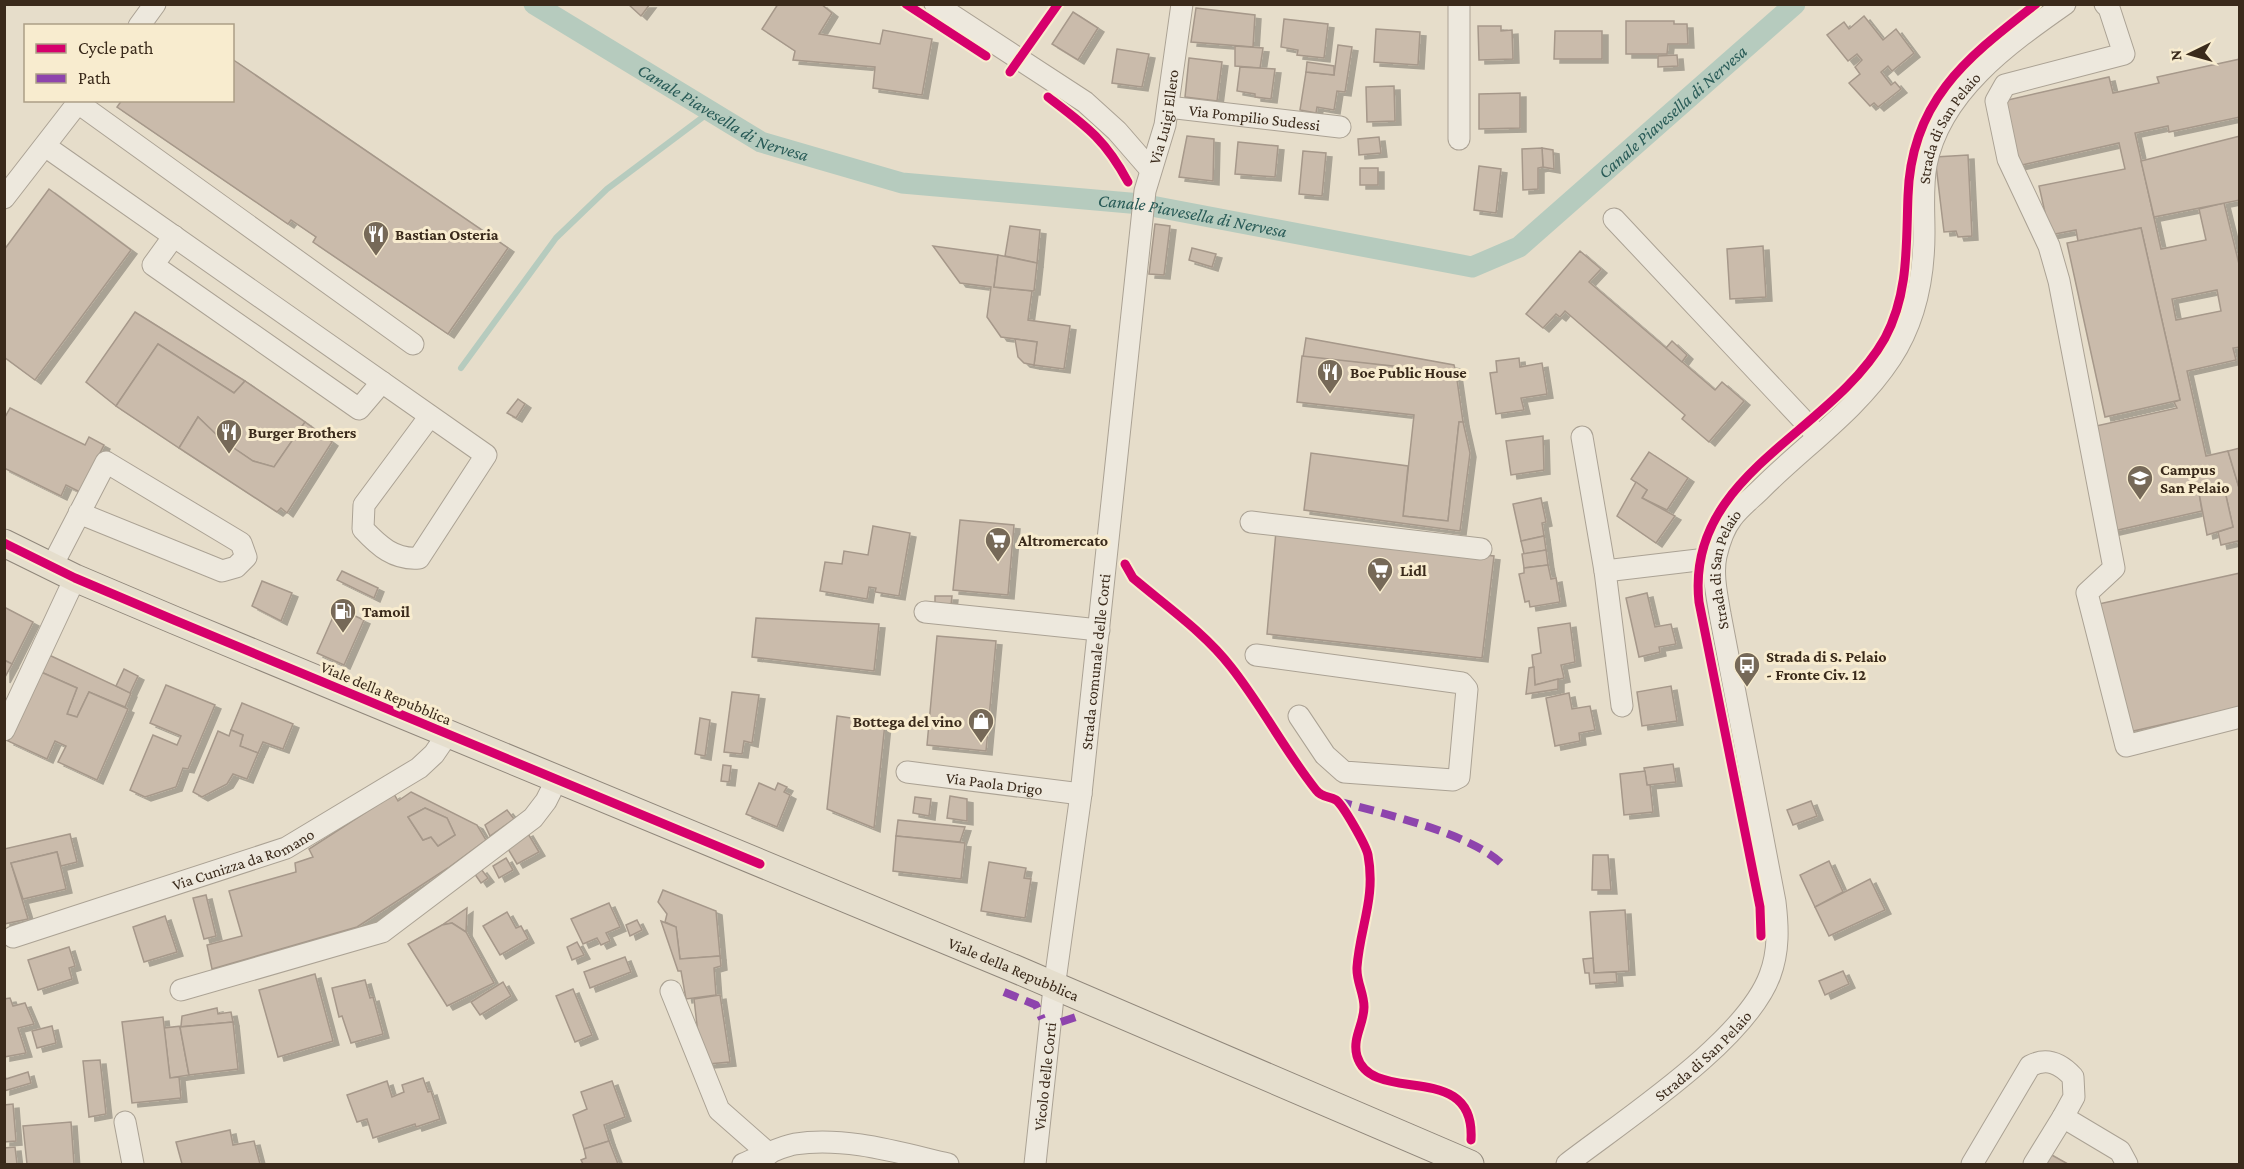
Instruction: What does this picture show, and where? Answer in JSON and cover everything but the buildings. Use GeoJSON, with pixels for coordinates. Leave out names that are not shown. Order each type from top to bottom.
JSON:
{"type":"FeatureCollection","features":[{"type":"Feature","properties":{"kind":"main road","name":"Viale della Repubblica"},"geometry":{"type":"LineString","coordinates":[[4,543],[64,572],[447,735],[1002,964],[1470,1164]]}},
{"type":"Feature","properties":{"kind":"street"},"geometry":{"type":"LineString","coordinates":[[934,4],[1085,102],[1109,123],[1150,169]]}},
{"type":"Feature","properties":{"kind":"street","name":"Via Luigi Ellero"},"geometry":{"type":"LineString","coordinates":[[1141,227],[1145,191],[1168,107],[1182,4]]}},
{"type":"Feature","properties":{"kind":"street"},"geometry":{"type":"LineString","coordinates":[[1459,4],[1459,139]]}},
{"type":"Feature","properties":{"kind":"street"},"geometry":{"type":"LineString","coordinates":[[2106,4],[2124,54],[2005,85],[1996,101],[2008,159],[2049,246],[2059,281],[2114,568],[2087,593],[2126,746],[2240,717]]}},
{"type":"Feature","properties":{"kind":"street"},"geometry":{"type":"LineString","coordinates":[[140,24],[153,5]]}},
{"type":"Feature","properties":{"kind":"street","name":"Strada di San Pelaio"},"geometry":{"type":"LineString","coordinates":[[1567,1164],[1674,1083],[1738,1026],[1755,1006],[1770,976],[1776,956],[1778,931],[1775,902],[1720,614],[1715,584],[1715,558],[1731,518],[1861,397],[1877,377],[1907,328],[1917,299],[1923,266],[1926,166],[1932,141],[1967,86],[1997,56],[2056,7]]}},
{"type":"Feature","properties":{"kind":"street"},"geometry":{"type":"LineString","coordinates":[[4,198],[79,102],[413,344]]}},
{"type":"Feature","properties":{"kind":"street","name":"Via Pompilio Sudessi"},"geometry":{"type":"LineString","coordinates":[[1168,107],[1340,128]]}},
{"type":"Feature","properties":{"kind":"street"},"geometry":{"type":"LineString","coordinates":[[45,146],[486,455],[419,558],[405,559],[380,548],[363,529],[364,505],[430,416]]}},
{"type":"Feature","properties":{"kind":"street"},"geometry":{"type":"LineString","coordinates":[[1614,219],[1818,436]]}},
{"type":"Feature","properties":{"kind":"street","name":"Strada comunale delle Corti"},"geometry":{"type":"LineString","coordinates":[[1054,988],[1081,794],[1141,227]]}},
{"type":"Feature","properties":{"kind":"street"},"geometry":{"type":"LineString","coordinates":[[174,236],[153,265],[359,409],[382,382]]}},
{"type":"Feature","properties":{"kind":"street"},"geometry":{"type":"LineString","coordinates":[[1582,436],[1605,571],[1622,706]]}},
{"type":"Feature","properties":{"kind":"street"},"geometry":{"type":"LineString","coordinates":[[4,730],[64,572],[79,513],[106,462],[241,543],[246,557],[236,567],[222,571],[79,513]]}},
{"type":"Feature","properties":{"kind":"street"},"geometry":{"type":"LineString","coordinates":[[1251,522],[1481,549]]}},
{"type":"Feature","properties":{"kind":"street"},"geometry":{"type":"LineString","coordinates":[[1605,571],[1715,558]]}},
{"type":"Feature","properties":{"kind":"street"},"geometry":{"type":"LineString","coordinates":[[926,612],[1098,630]]}},
{"type":"Feature","properties":{"kind":"street"},"geometry":{"type":"LineString","coordinates":[[1256,655],[1462,683],[1467,689],[1459,777],[1454,780],[1344,772],[1325,755],[1299,716]]}},
{"type":"Feature","properties":{"kind":"street","name":"Via Cunizza da Romano"},"geometry":{"type":"LineString","coordinates":[[13,937],[286,848],[419,768],[434,754],[447,735]]}},
{"type":"Feature","properties":{"kind":"street","name":"Via Paola Drigo"},"geometry":{"type":"LineString","coordinates":[[907,772],[1081,794]]}},
{"type":"Feature","properties":{"kind":"street"},"geometry":{"type":"LineString","coordinates":[[181,990],[382,932],[533,818],[546,801],[556,781]]}},
{"type":"Feature","properties":{"kind":"street","name":"Vicolo delle Corti"},"geometry":{"type":"LineString","coordinates":[[1035,1164],[1054,988]]}},
{"type":"Feature","properties":{"kind":"street"},"geometry":{"type":"LineString","coordinates":[[671,991],[718,1110],[769,1154]]}},
{"type":"Feature","properties":{"kind":"street"},"geometry":{"type":"LineString","coordinates":[[1972,1164],[2030,1066],[2039,1062],[2054,1062],[2064,1067],[2073,1077],[2074,1096],[2034,1164]]}},
{"type":"Feature","properties":{"kind":"street"},"geometry":{"type":"LineString","coordinates":[[2063,1117],[2120,1151],[2127,1164]]}},
{"type":"Feature","properties":{"kind":"street"},"geometry":{"type":"LineString","coordinates":[[125,1122],[133,1164]]}},
{"type":"Feature","properties":{"kind":"street"},"geometry":{"type":"LineString","coordinates":[[743,1164],[794,1144],[830,1143],[871,1147],[948,1164]]}},
{"type":"Feature","properties":{"kind":"waterway","name":"Canale Piavesella di Nervesa"},"geometry":{"type":"LineString","coordinates":[[534,4],[761,142],[902,183],[1141,204],[1472,267],[1519,247],[1795,4]]}},
{"type":"Feature","properties":{"kind":"waterway"},"geometry":{"type":"LineString","coordinates":[[461,368],[556,238],[607,189],[711,111]]}},
{"type":"Feature","properties":{"kind":"marked path"},"geometry":{"type":"LineString","coordinates":[[1337,801],[1424,825],[1469,843],[1502,864]]}},
{"type":"Feature","properties":{"kind":"marked path"},"geometry":{"type":"LineString","coordinates":[[1004,992],[1036,1005],[1042,1019]]}},
{"type":"Feature","properties":{"kind":"marked path"},"geometry":{"type":"LineString","coordinates":[[1061,1022],[1076,1017]]}},
{"type":"Feature","properties":{"kind":"cycle path"},"geometry":{"type":"LineString","coordinates":[[906,4],[986,56]]}},
{"type":"Feature","properties":{"kind":"cycle path"},"geometry":{"type":"LineString","coordinates":[[1010,72],[1058,4]]}},
{"type":"Feature","properties":{"kind":"cycle path"},"geometry":{"type":"LineString","coordinates":[[1761,936],[1760,907],[1699,602],[1701,558],[1715,520],[1737,488],[1766,458],[1831,402],[1861,372],[1885,338],[1898,304],[1905,269],[1908,196],[1912,162],[1920,133],[1932,107],[1947,84],[1987,43],[2036,4]]}},
{"type":"Feature","properties":{"kind":"cycle path"},"geometry":{"type":"LineString","coordinates":[[1048,97],[1094,134],[1120,167],[1128,182]]}},
{"type":"Feature","properties":{"kind":"cycle path"},"geometry":{"type":"LineString","coordinates":[[4,543],[75,578],[760,864]]}},
{"type":"Feature","properties":{"kind":"cycle path"},"geometry":{"type":"LineString","coordinates":[[1125,564],[1133,578],[1197,631],[1221,655],[1253,697],[1318,793],[1336,800],[1349,817],[1368,855],[1370,871],[1369,899],[1357,967],[1364,1007],[1356,1043],[1357,1056],[1366,1071],[1382,1079],[1441,1091],[1457,1099],[1468,1115],[1471,1140]]}},
{"type":"Feature","properties":{"kind":"place","name":"Bastian Osteria"},"geometry":{"type":"Point","coordinates":[376,257]}},
{"type":"Feature","properties":{"kind":"place","name":"Boe Public House"},"geometry":{"type":"Point","coordinates":[1330,395]}},
{"type":"Feature","properties":{"kind":"place","name":"Burger Brothers"},"geometry":{"type":"Point","coordinates":[229,455]}},
{"type":"Feature","properties":{"kind":"place","name":"Campus San Pelaio"},"geometry":{"type":"Point","coordinates":[2140,501]}},
{"type":"Feature","properties":{"kind":"place","name":"Altromercato"},"geometry":{"type":"Point","coordinates":[998,563]}},
{"type":"Feature","properties":{"kind":"place","name":"Lidl"},"geometry":{"type":"Point","coordinates":[1380,593]}},
{"type":"Feature","properties":{"kind":"place","name":"Tamoil"},"geometry":{"type":"Point","coordinates":[343,634]}},
{"type":"Feature","properties":{"kind":"place","name":"Strada di S. Pelaio - Fronte Civ. 12"},"geometry":{"type":"Point","coordinates":[1747,688]}},
{"type":"Feature","properties":{"kind":"place","name":"Bottega del vino"},"geometry":{"type":"Point","coordinates":[981,744]}}]}
